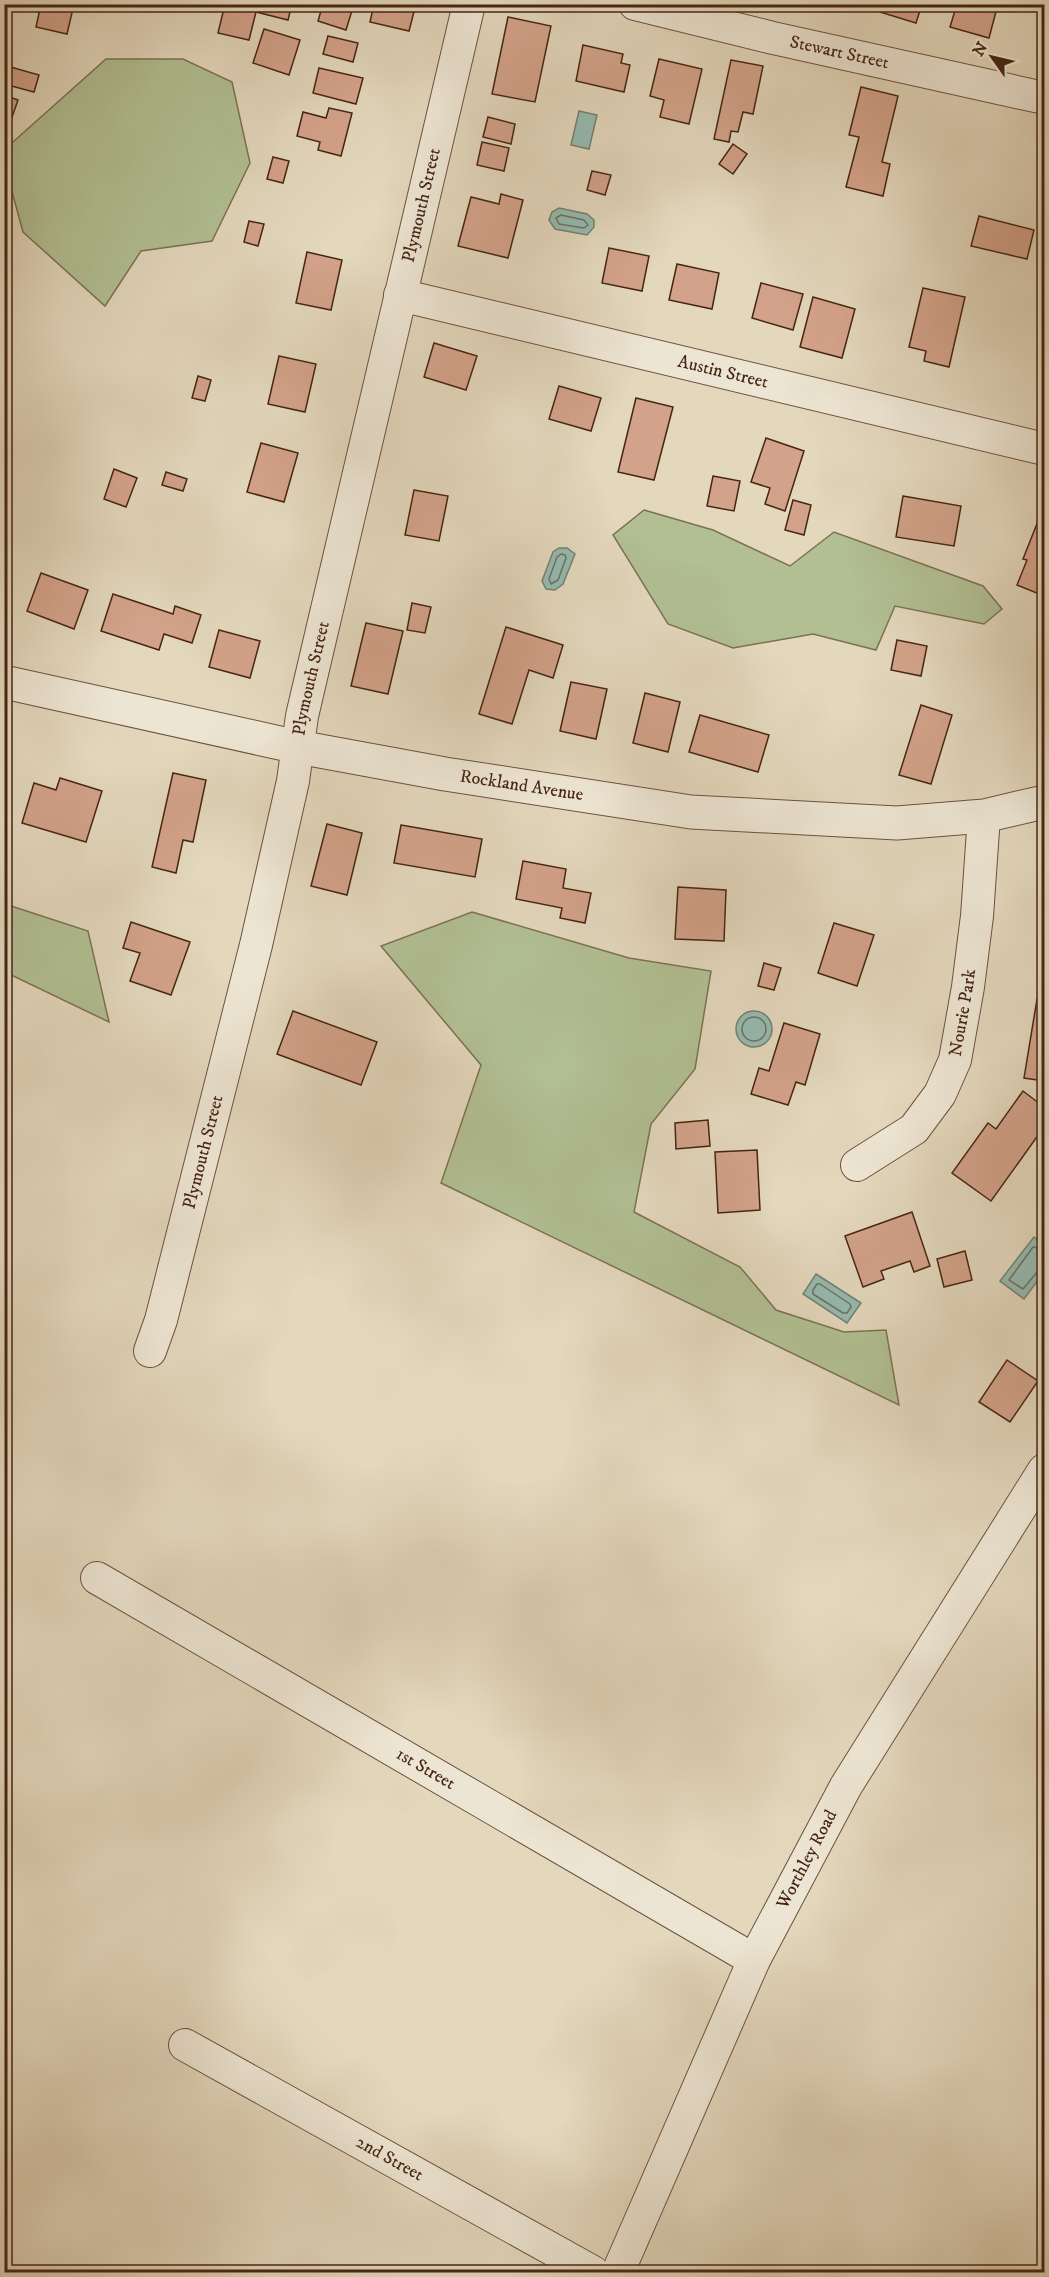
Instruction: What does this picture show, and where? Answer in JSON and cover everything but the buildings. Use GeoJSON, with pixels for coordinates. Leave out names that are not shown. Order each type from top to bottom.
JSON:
{"type":"FeatureCollection","features":[{"type":"Feature","properties":{"kind":"street","name":"Plymouth Street"},"geometry":{"type":"LineString","coordinates":[[150,1351],[161,1320],[256,945],[298,747],[302,716],[469,4]]}},
{"type":"Feature","properties":{"kind":"street","name":"Stewart Street"},"geometry":{"type":"LineString","coordinates":[[635,4],[773,38],[1044,98]]}},
{"type":"Feature","properties":{"kind":"street","name":"Austin Street"},"geometry":{"type":"LineString","coordinates":[[400,295],[1044,449]]}},
{"type":"Feature","properties":{"kind":"street","name":"Rockland Avenue"},"geometry":{"type":"LineString","coordinates":[[4,682],[298,747],[445,774],[691,812],[897,823],[984,816],[1044,802]]}},
{"type":"Feature","properties":{"kind":"street","name":"Nourie Park"},"geometry":{"type":"LineString","coordinates":[[856,1165],[914,1129],[940,1094],[955,1060],[968,987],[977,916],[984,816]]}},
{"type":"Feature","properties":{"kind":"street","name":"Worthley Road"},"geometry":{"type":"LineString","coordinates":[[618,2272],[754,1960],[846,1786],[1044,1470]]}},
{"type":"Feature","properties":{"kind":"street","name":"1st Street"},"geometry":{"type":"LineString","coordinates":[[97,1578],[754,1960]]}},
{"type":"Feature","properties":{"kind":"street","name":"2nd Street"},"geometry":{"type":"LineString","coordinates":[[185,2045],[593,2272]]}},
{"type":"Feature","properties":{"kind":"green space"},"geometry":{"type":"Polygon","coordinates":[[[106,59],[183,59],[232,82],[250,163],[212,241],[141,251],[105,306],[23,232],[5,166],[4,150],[106,59]]]}},
{"type":"Feature","properties":{"kind":"green space"},"geometry":{"type":"Polygon","coordinates":[[[644,510],[713,530],[790,566],[834,532],[983,586],[1002,609],[984,624],[895,606],[876,650],[813,634],[733,648],[668,624],[613,535],[644,510]]]}},
{"type":"Feature","properties":{"kind":"green space"},"geometry":{"type":"Polygon","coordinates":[[[5,904],[88,931],[109,1022],[5,972],[5,904]]]}},
{"type":"Feature","properties":{"kind":"green space"},"geometry":{"type":"Polygon","coordinates":[[[472,912],[629,958],[711,971],[695,1069],[651,1124],[634,1212],[740,1267],[776,1310],[844,1332],[886,1330],[899,1405],[441,1183],[481,1065],[381,946],[472,912]]]}},
{"type":"Feature","properties":{"kind":"water"},"geometry":{"type":"Polygon","coordinates":[[[579,111],[597,115],[589,149],[571,145],[579,111]]]}},
{"type":"Feature","properties":{"kind":"water"},"geometry":{"type":"Polygon","coordinates":[[[559,208],[587,214],[594,220],[594,227],[587,235],[555,229],[549,220],[552,212],[559,208]]]}},
{"type":"Feature","properties":{"kind":"water"},"geometry":{"type":"Polygon","coordinates":[[[559,548],[567,548],[575,554],[563,584],[555,590],[546,589],[542,581],[553,552],[559,548]]]}},
{"type":"Feature","properties":{"kind":"water"},"geometry":{"type":"Polygon","coordinates":[[[754,1011],[767,1016],[772,1029],[767,1042],[754,1047],[741,1042],[736,1029],[741,1016],[754,1011]]]}},
{"type":"Feature","properties":{"kind":"water"},"geometry":{"type":"Polygon","coordinates":[[[1034,1237],[1044,1245],[1044,1272],[1024,1299],[1000,1281],[1034,1237]]]}},
{"type":"Feature","properties":{"kind":"water"},"geometry":{"type":"Polygon","coordinates":[[[816,1274],[861,1303],[847,1323],[803,1294],[816,1274]]]}}]}
